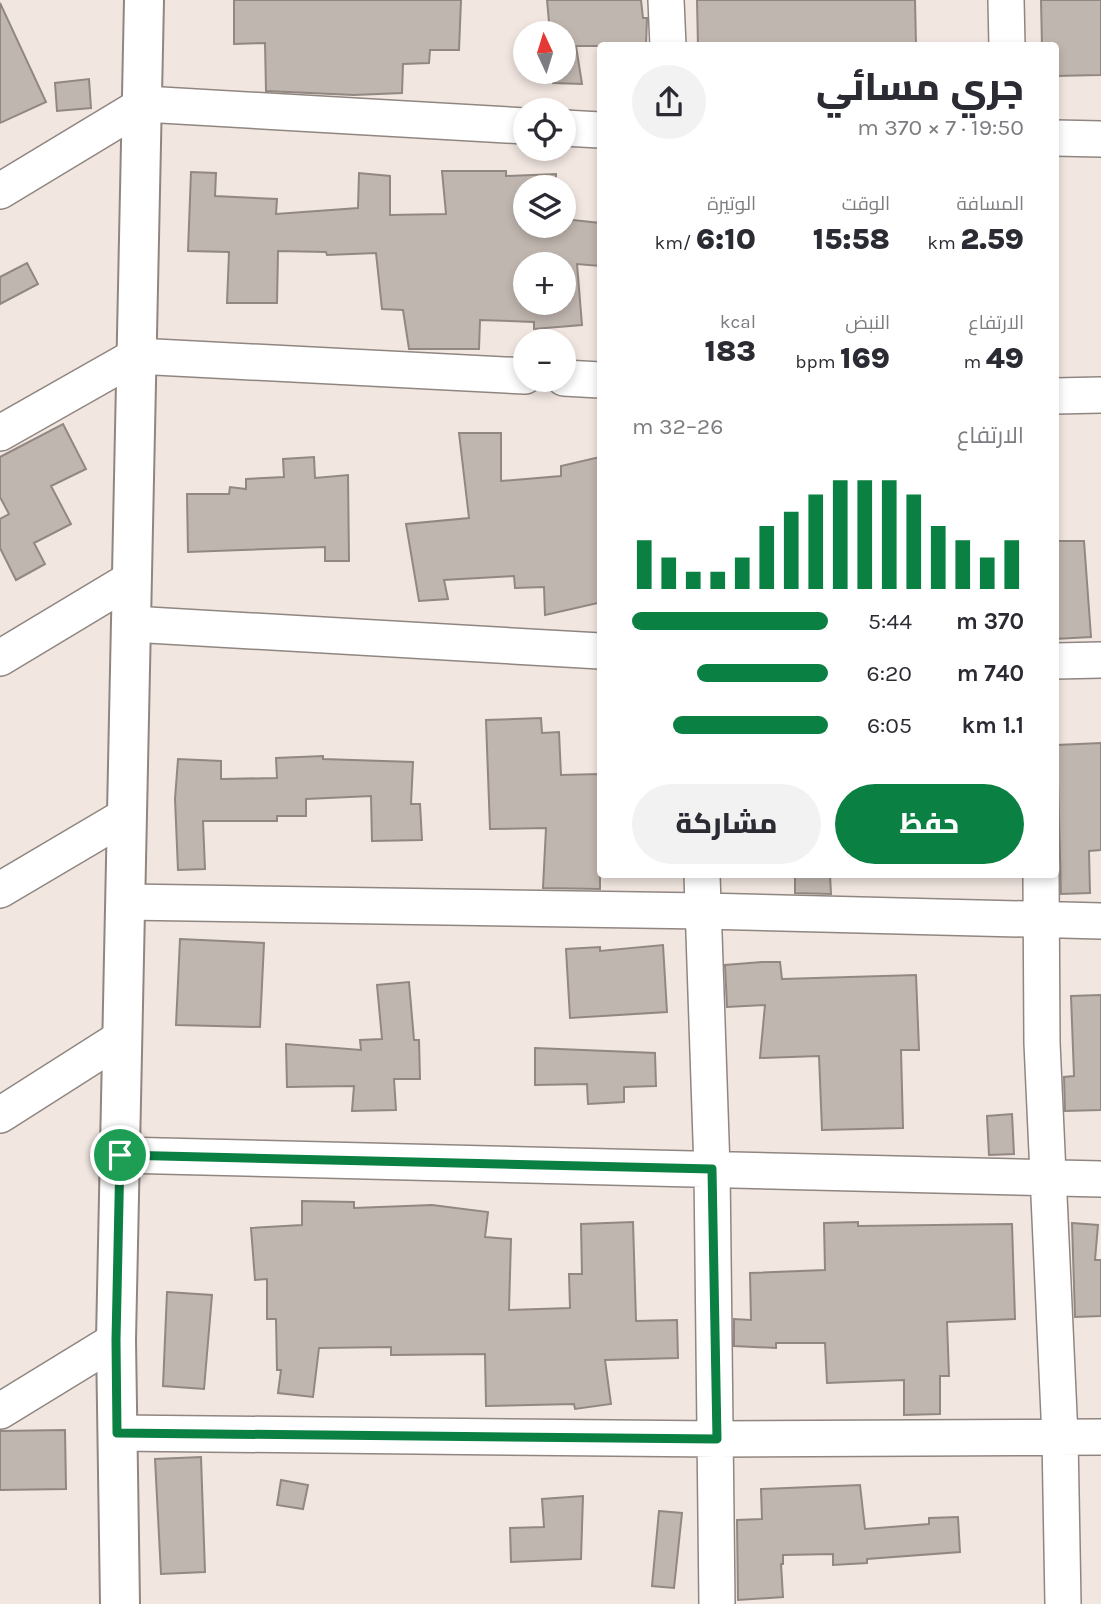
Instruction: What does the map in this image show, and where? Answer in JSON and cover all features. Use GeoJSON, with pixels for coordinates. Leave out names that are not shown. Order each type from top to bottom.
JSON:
{"type":"FeatureCollection","features":[{"type":"Feature","properties":{"kind":"street"},"geometry":{"type":"LineString","coordinates":[[120,1604],[116,1340],[121,1038],[127,902],[135,356],[144,104],[144,0]]}},
{"type":"Feature","properties":{"kind":"street"},"geometry":{"type":"LineString","coordinates":[[666,0],[668,42]]}},
{"type":"Feature","properties":{"kind":"street"},"geometry":{"type":"LineString","coordinates":[[1006,0],[1006,42]]}},
{"type":"Feature","properties":{"kind":"street"},"geometry":{"type":"LineString","coordinates":[[0,191],[144,104],[513,125]]}},
{"type":"Feature","properties":{"kind":"street"},"geometry":{"type":"LineString","coordinates":[[576,129],[597,130]]}},
{"type":"Feature","properties":{"kind":"street"},"geometry":{"type":"LineString","coordinates":[[1059,138],[1101,139]]}},
{"type":"Feature","properties":{"kind":"street"},"geometry":{"type":"LineString","coordinates":[[0,433],[135,356],[513,375]]}},
{"type":"Feature","properties":{"kind":"street"},"geometry":{"type":"LineString","coordinates":[[576,379],[597,380]]}},
{"type":"Feature","properties":{"kind":"street"},"geometry":{"type":"LineString","coordinates":[[1059,396],[1101,395]]}},
{"type":"Feature","properties":{"kind":"street"},"geometry":{"type":"LineString","coordinates":[[0,658],[133,578]]}},
{"type":"Feature","properties":{"kind":"street"},"geometry":{"type":"LineString","coordinates":[[131,624],[597,651]]}},
{"type":"Feature","properties":{"kind":"street"},"geometry":{"type":"LineString","coordinates":[[1059,661],[1101,660]]}},
{"type":"Feature","properties":{"kind":"street"},"geometry":{"type":"LineString","coordinates":[[0,890],[127,815]]}},
{"type":"Feature","properties":{"kind":"street"},"geometry":{"type":"LineString","coordinates":[[702,878],[712,1169],[717,1604]]}},
{"type":"Feature","properties":{"kind":"street"},"geometry":{"type":"LineString","coordinates":[[1041,878],[1044,922],[1042,1043],[1060,1437],[1063,1604]]}},
{"type":"Feature","properties":{"kind":"street"},"geometry":{"type":"LineString","coordinates":[[127,902],[703,911],[1044,922],[1101,921]]}},
{"type":"Feature","properties":{"kind":"street"},"geometry":{"type":"LineString","coordinates":[[0,1115],[121,1038]]}},
{"type":"Feature","properties":{"kind":"street"},"geometry":{"type":"LineString","coordinates":[[120,1155],[1101,1179]]}},
{"type":"Feature","properties":{"kind":"street"},"geometry":{"type":"LineString","coordinates":[[0,1411],[116,1340]]}},
{"type":"Feature","properties":{"kind":"street"},"geometry":{"type":"LineString","coordinates":[[117,1433],[717,1439],[1101,1437]]}},
{"type":"Feature","properties":{"kind":"building"},"geometry":{"type":"Polygon","coordinates":[[[234,0],[461,0],[459,50],[430,50],[429,63],[403,64],[402,93],[354,95],[266,91],[265,43],[234,44],[234,0]]]}},
{"type":"Feature","properties":{"kind":"building"},"geometry":{"type":"Polygon","coordinates":[[[547,0],[641,0],[643,18],[647,18],[646,42],[597,42],[597,46],[576,46],[576,21],[549,21],[547,0]]]}},
{"type":"Feature","properties":{"kind":"building"},"geometry":{"type":"Polygon","coordinates":[[[697,0],[915,0],[916,42],[698,42],[697,0]]]}},
{"type":"Feature","properties":{"kind":"building"},"geometry":{"type":"Polygon","coordinates":[[[1041,0],[1101,0],[1101,75],[1059,76],[1059,42],[1042,42],[1041,0]]]}},
{"type":"Feature","properties":{"kind":"building"},"geometry":{"type":"Polygon","coordinates":[[[0,3],[46,102],[0,123],[0,3]]]}},
{"type":"Feature","properties":{"kind":"building"},"geometry":{"type":"Polygon","coordinates":[[[576,46],[582,84],[576,84],[576,46]]]}},
{"type":"Feature","properties":{"kind":"building"},"geometry":{"type":"Polygon","coordinates":[[[89,79],[91,108],[57,111],[55,83],[89,79]]]}},
{"type":"Feature","properties":{"kind":"building"},"geometry":{"type":"Polygon","coordinates":[[[442,171],[506,171],[506,176],[513,176],[513,238],[576,238],[576,220],[597,223],[597,266],[577,264],[582,325],[534,329],[534,322],[480,320],[479,349],[409,349],[403,310],[382,309],[376,253],[327,255],[326,252],[278,251],[277,303],[227,303],[229,252],[188,251],[191,172],[216,173],[215,196],[277,199],[276,214],[358,208],[359,173],[390,176],[390,215],[446,214],[442,171]]]}},
{"type":"Feature","properties":{"kind":"building"},"geometry":{"type":"Polygon","coordinates":[[[27,263],[38,284],[0,304],[0,277],[27,263]]]}},
{"type":"Feature","properties":{"kind":"building"},"geometry":{"type":"Polygon","coordinates":[[[63,424],[86,469],[51,486],[71,524],[34,543],[45,564],[16,580],[0,548],[0,519],[9,514],[0,497],[0,457],[63,424]]]}},
{"type":"Feature","properties":{"kind":"building"},"geometry":{"type":"Polygon","coordinates":[[[459,433],[501,433],[501,481],[561,476],[561,466],[597,458],[597,603],[545,615],[544,587],[515,588],[514,576],[444,580],[448,599],[419,601],[406,524],[469,518],[459,433]]]}},
{"type":"Feature","properties":{"kind":"building"},"geometry":{"type":"Polygon","coordinates":[[[314,457],[315,478],[348,475],[349,561],[325,561],[325,547],[188,552],[187,494],[229,494],[230,487],[246,489],[246,479],[284,477],[283,459],[314,457]]]}},
{"type":"Feature","properties":{"kind":"building"},"geometry":{"type":"Polygon","coordinates":[[[1059,541],[1084,541],[1091,637],[1059,639],[1059,541]]]}},
{"type":"Feature","properties":{"kind":"building"},"geometry":{"type":"Polygon","coordinates":[[[541,718],[542,733],[559,732],[561,775],[597,774],[597,878],[600,878],[600,889],[543,888],[546,828],[490,829],[486,720],[541,718]]]}},
{"type":"Feature","properties":{"kind":"building"},"geometry":{"type":"Polygon","coordinates":[[[1101,743],[1101,850],[1089,851],[1090,893],[1061,894],[1059,745],[1101,743]]]}},
{"type":"Feature","properties":{"kind":"building"},"geometry":{"type":"Polygon","coordinates":[[[323,756],[323,759],[413,762],[411,804],[420,804],[422,840],[372,841],[371,796],[306,799],[306,816],[277,816],[277,821],[203,821],[205,869],[178,870],[175,799],[178,759],[221,761],[221,779],[277,778],[276,758],[323,756]]]}},
{"type":"Feature","properties":{"kind":"building"},"geometry":{"type":"Polygon","coordinates":[[[795,878],[830,878],[831,894],[795,893],[795,878]]]}},
{"type":"Feature","properties":{"kind":"building"},"geometry":{"type":"Polygon","coordinates":[[[180,939],[264,943],[260,1027],[176,1025],[180,939]]]}},
{"type":"Feature","properties":{"kind":"building"},"geometry":{"type":"Polygon","coordinates":[[[663,945],[667,1012],[570,1018],[566,949],[600,947],[600,951],[663,945]]]}},
{"type":"Feature","properties":{"kind":"building"},"geometry":{"type":"Polygon","coordinates":[[[780,962],[782,979],[916,975],[919,1050],[901,1050],[903,1128],[822,1130],[819,1056],[760,1058],[765,1005],[727,1007],[725,965],[780,962]]]}},
{"type":"Feature","properties":{"kind":"building"},"geometry":{"type":"Polygon","coordinates":[[[409,982],[414,1040],[419,1040],[420,1079],[394,1079],[396,1110],[352,1111],[354,1086],[287,1087],[286,1044],[361,1050],[360,1040],[382,1039],[377,985],[409,982]]]}},
{"type":"Feature","properties":{"kind":"building"},"geometry":{"type":"Polygon","coordinates":[[[1101,995],[1101,1110],[1065,1111],[1064,1077],[1074,1076],[1071,996],[1101,995]]]}},
{"type":"Feature","properties":{"kind":"building"},"geometry":{"type":"Polygon","coordinates":[[[535,1048],[655,1053],[656,1086],[624,1087],[624,1102],[588,1104],[587,1084],[535,1085],[535,1048]]]}},
{"type":"Feature","properties":{"kind":"building"},"geometry":{"type":"Polygon","coordinates":[[[1012,1114],[1014,1154],[989,1155],[987,1116],[1012,1114]]]}},
{"type":"Feature","properties":{"kind":"building"},"geometry":{"type":"Polygon","coordinates":[[[302,1201],[354,1202],[354,1208],[432,1205],[488,1212],[485,1237],[511,1239],[509,1310],[570,1308],[569,1274],[582,1274],[581,1224],[633,1222],[636,1321],[677,1320],[678,1358],[605,1360],[611,1404],[575,1409],[574,1404],[486,1406],[485,1354],[391,1355],[391,1347],[319,1348],[313,1397],[278,1393],[281,1370],[277,1370],[276,1319],[267,1319],[267,1279],[255,1280],[251,1228],[302,1225],[302,1201]]]}},
{"type":"Feature","properties":{"kind":"building"},"geometry":{"type":"Polygon","coordinates":[[[858,1222],[858,1226],[1012,1224],[1015,1319],[947,1322],[949,1376],[940,1376],[940,1414],[904,1415],[904,1380],[827,1383],[825,1343],[776,1343],[776,1348],[734,1346],[734,1319],[751,1320],[750,1273],[825,1270],[824,1223],[858,1222]]]}},
{"type":"Feature","properties":{"kind":"building"},"geometry":{"type":"Polygon","coordinates":[[[1072,1223],[1098,1225],[1095,1260],[1101,1260],[1101,1316],[1075,1317],[1072,1223]]]}},
{"type":"Feature","properties":{"kind":"building"},"geometry":{"type":"Polygon","coordinates":[[[167,1292],[212,1295],[204,1389],[163,1386],[167,1292]]]}},
{"type":"Feature","properties":{"kind":"building"},"geometry":{"type":"Polygon","coordinates":[[[65,1430],[66,1489],[0,1490],[0,1431],[65,1430]]]}},
{"type":"Feature","properties":{"kind":"building"},"geometry":{"type":"Polygon","coordinates":[[[201,1457],[205,1572],[161,1574],[155,1459],[201,1457]]]}},
{"type":"Feature","properties":{"kind":"building"},"geometry":{"type":"Polygon","coordinates":[[[281,1480],[308,1485],[303,1509],[277,1505],[281,1480]]]}},
{"type":"Feature","properties":{"kind":"building"},"geometry":{"type":"Polygon","coordinates":[[[860,1485],[865,1529],[929,1524],[929,1518],[958,1517],[960,1552],[867,1559],[867,1563],[833,1565],[833,1554],[783,1555],[783,1597],[738,1600],[737,1520],[762,1519],[761,1489],[860,1485]]]}},
{"type":"Feature","properties":{"kind":"building"},"geometry":{"type":"Polygon","coordinates":[[[583,1496],[581,1559],[511,1562],[510,1528],[544,1527],[542,1499],[583,1496]]]}},
{"type":"Feature","properties":{"kind":"building"},"geometry":{"type":"Polygon","coordinates":[[[659,1511],[682,1513],[674,1588],[652,1586],[659,1511]]]}},
{"type":"Feature","properties":{"kind":"route"},"geometry":{"type":"LineString","coordinates":[[120,1155],[712,1169],[717,1439],[117,1433],[120,1155]]}}]}
